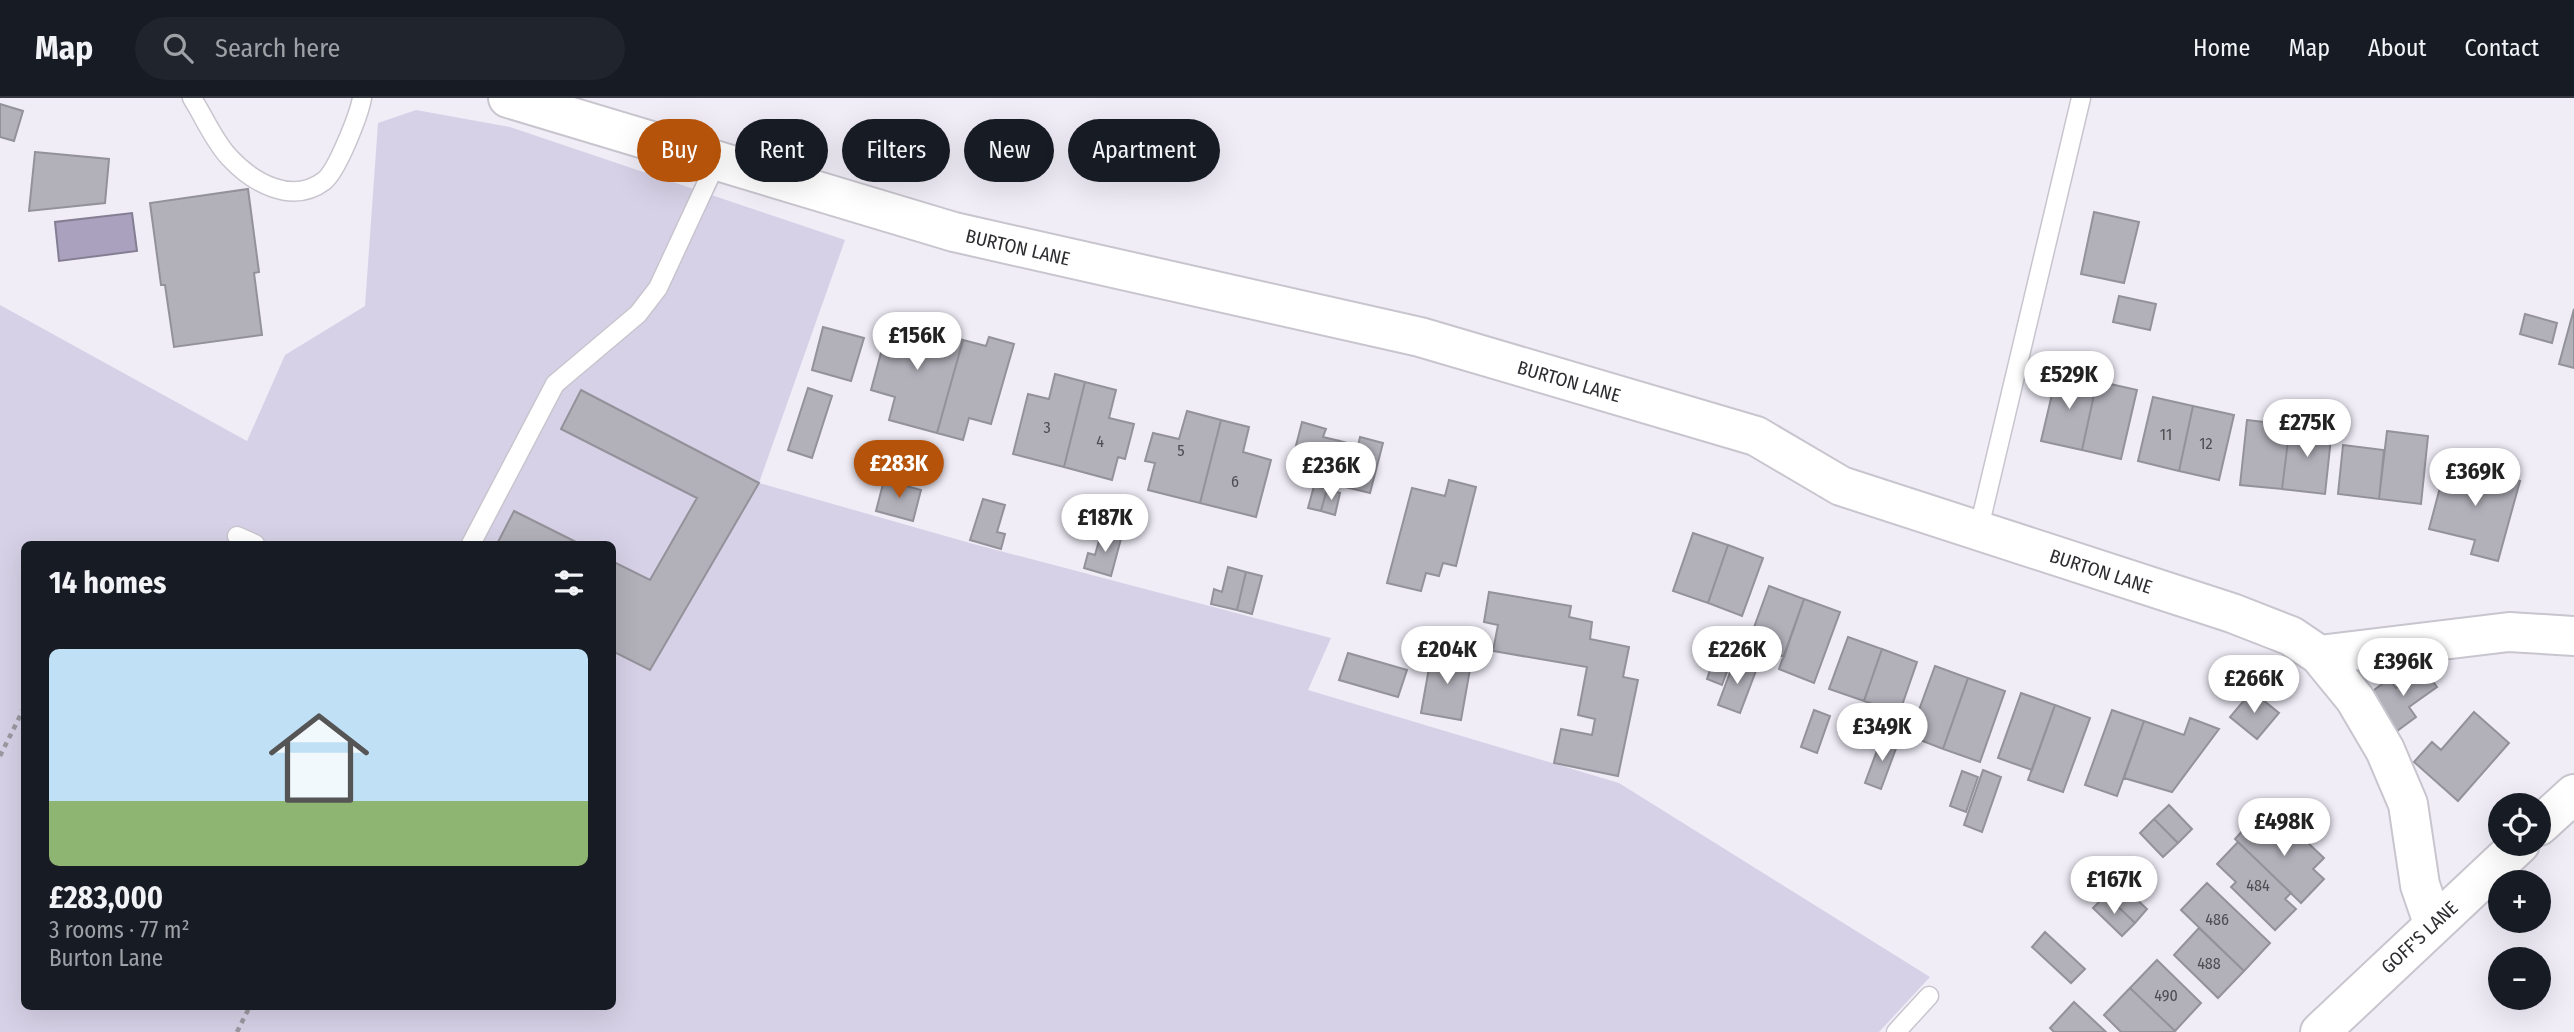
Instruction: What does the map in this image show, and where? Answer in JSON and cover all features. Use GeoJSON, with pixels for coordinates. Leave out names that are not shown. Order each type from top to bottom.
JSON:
{"type":"FeatureCollection","features":[{"type":"Feature","properties":{"kind":"street","name":"BURTON LANE"},"geometry":{"type":"LineString","coordinates":[[508,98],[637,137]]}},
{"type":"Feature","properties":{"kind":"street","name":"BURTON LANE"},"geometry":{"type":"LineString","coordinates":[[721,162],[954,232],[1420,337],[1756,436],[1841,486],[2232,613],[2291,636],[2319,655],[2355,699],[2385,750],[2408,804],[2420,885],[2433,923]]}},
{"type":"Feature","properties":{"kind":"street"},"geometry":{"type":"LineString","coordinates":[[2319,655],[2510,632],[2574,636]]}},
{"type":"Feature","properties":{"kind":"street"},"geometry":{"type":"LineString","coordinates":[[2551,815],[2574,794]]}},
{"type":"Feature","properties":{"kind":"street","name":"GOFF'S LANE"},"geometry":{"type":"LineString","coordinates":[[2320,1032],[2507,856]]}},
{"type":"Feature","properties":{"kind":"lane"},"geometry":{"type":"LineString","coordinates":[[192,98],[228,157],[249,175],[276,190],[303,192],[326,180],[362,98]]}},
{"type":"Feature","properties":{"kind":"lane"},"geometry":{"type":"LineString","coordinates":[[1978,532],[2081,98]]}},
{"type":"Feature","properties":{"kind":"lane"},"geometry":{"type":"LineString","coordinates":[[473,541],[555,384],[638,314],[658,288],[707,182]]}},
{"type":"Feature","properties":{"kind":"lane"},"geometry":{"type":"LineString","coordinates":[[237,536],[248,541]]}},
{"type":"Feature","properties":{"kind":"lane"},"geometry":{"type":"LineString","coordinates":[[1896,1032],[1929,996]]}},
{"type":"Feature","properties":{"kind":"path"},"geometry":{"type":"LineString","coordinates":[[0,756],[21,714]]}},
{"type":"Feature","properties":{"kind":"path"},"geometry":{"type":"LineString","coordinates":[[237,1032],[248,1010]]}},
{"type":"Feature","properties":{"kind":"shaded area"},"geometry":{"type":"Polygon","coordinates":[[[416,110],[510,127],[637,170],[637,182],[673,182],[845,240],[759,483],[970,543],[1331,638],[1308,690],[1619,783],[1930,977],[1879,1032],[0,1032],[0,305],[247,441],[285,355],[365,306],[378,123],[416,110]]]}},
{"type":"Feature","properties":{"kind":"shaded area"},"geometry":{"type":"Polygon","coordinates":[[[132,213],[137,251],[59,261],[55,222],[132,213]]]}},
{"type":"Feature","properties":{"kind":"building"},"geometry":{"type":"Polygon","coordinates":[[[0,104],[23,111],[14,141],[0,137],[0,104]]]}},
{"type":"Feature","properties":{"kind":"building"},"geometry":{"type":"Polygon","coordinates":[[[35,152],[109,159],[105,203],[29,211],[35,152]]]}},
{"type":"Feature","properties":{"kind":"building"},"geometry":{"type":"Polygon","coordinates":[[[248,189],[259,272],[254,273],[262,335],[174,347],[165,285],[161,285],[150,203],[248,189]]]}},
{"type":"Feature","properties":{"kind":"building"},"geometry":{"type":"Polygon","coordinates":[[[2094,212],[2139,222],[2124,283],[2081,274],[2094,212]]]}},
{"type":"Feature","properties":{"kind":"building"},"geometry":{"type":"Polygon","coordinates":[[[2119,296],[2156,304],[2150,330],[2113,322],[2119,296]]]}},
{"type":"Feature","properties":{"kind":"building"},"geometry":{"type":"Polygon","coordinates":[[[2574,309],[2574,368],[2559,364],[2574,309]]]}},
{"type":"Feature","properties":{"kind":"building"},"geometry":{"type":"Polygon","coordinates":[[[2525,314],[2557,323],[2552,343],[2520,334],[2525,314]]]}},
{"type":"Feature","properties":{"kind":"building"},"geometry":{"type":"Polygon","coordinates":[[[920,316],[944,323],[942,334],[963,340],[937,433],[889,420],[895,397],[871,390],[890,319],[917,327],[920,316]]]}},
{"type":"Feature","properties":{"kind":"building"},"geometry":{"type":"Polygon","coordinates":[[[823,327],[864,338],[851,381],[812,370],[823,327]]]}},
{"type":"Feature","properties":{"kind":"building"},"geometry":{"type":"Polygon","coordinates":[[[989,337],[1014,344],[991,424],[969,418],[963,440],[937,433],[963,340],[986,346],[989,337]]]}},
{"type":"Feature","properties":{"kind":"building"},"geometry":{"type":"Polygon","coordinates":[[[2057,373],[2097,381],[2082,450],[2041,441],[2057,373]]]}},
{"type":"Feature","properties":{"kind":"building"},"geometry":{"type":"Polygon","coordinates":[[[1055,374],[1085,382],[1064,467],[1013,454],[1028,394],[1049,399],[1055,374]]]}},
{"type":"Feature","properties":{"kind":"building"},"geometry":{"type":"Polygon","coordinates":[[[2097,381],[2137,390],[2121,459],[2082,450],[2097,381]]]}},
{"type":"Feature","properties":{"kind":"building"},"geometry":{"type":"Polygon","coordinates":[[[1085,382],[1116,390],[1109,418],[1134,424],[1125,459],[1118,457],[1112,480],[1064,467],[1085,382]]]}},
{"type":"Feature","properties":{"kind":"building"},"geometry":{"type":"Polygon","coordinates":[[[808,388],[832,396],[812,458],[788,450],[808,388]]]}},
{"type":"Feature","properties":{"kind":"building"},"geometry":{"type":"Polygon","coordinates":[[[581,390],[759,483],[650,670],[616,653],[616,563],[650,580],[697,498],[561,429],[581,390]]]}},
{"type":"Feature","properties":{"kind":"building"},"geometry":{"type":"Polygon","coordinates":[[[2153,397],[2193,406],[2179,471],[2138,461],[2153,397]]]}},
{"type":"Feature","properties":{"kind":"building"},"geometry":{"type":"Polygon","coordinates":[[[2193,406],[2234,415],[2219,480],[2179,471],[2193,406]]]}},
{"type":"Feature","properties":{"kind":"building"},"geometry":{"type":"Polygon","coordinates":[[[1187,411],[1221,420],[1200,503],[1148,490],[1155,463],[1145,461],[1153,433],[1179,439],[1187,411]]]}},
{"type":"Feature","properties":{"kind":"building"},"geometry":{"type":"Polygon","coordinates":[[[1221,420],[1249,427],[1243,452],[1271,460],[1256,517],[1200,503],[1221,420]]]}},
{"type":"Feature","properties":{"kind":"building"},"geometry":{"type":"Polygon","coordinates":[[[2247,420],[2290,425],[2282,489],[2240,485],[2247,420]]]}},
{"type":"Feature","properties":{"kind":"building"},"geometry":{"type":"Polygon","coordinates":[[[1302,422],[1326,429],[1323,437],[1340,441],[1329,483],[1289,473],[1302,422]]]}},
{"type":"Feature","properties":{"kind":"building"},"geometry":{"type":"Polygon","coordinates":[[[2290,425],[2332,429],[2325,494],[2282,489],[2290,425]]]}},
{"type":"Feature","properties":{"kind":"building"},"geometry":{"type":"Polygon","coordinates":[[[2387,431],[2428,436],[2421,504],[2379,499],[2387,431]]]}},
{"type":"Feature","properties":{"kind":"building"},"geometry":{"type":"Polygon","coordinates":[[[1360,437],[1383,443],[1370,493],[1329,483],[1340,441],[1358,446],[1360,437]]]}},
{"type":"Feature","properties":{"kind":"building"},"geometry":{"type":"Polygon","coordinates":[[[2343,445],[2384,450],[2379,499],[2338,494],[2343,445]]]}},
{"type":"Feature","properties":{"kind":"building"},"geometry":{"type":"Polygon","coordinates":[[[2447,461],[2520,481],[2498,561],[2471,554],[2475,540],[2429,529],[2447,461]]]}},
{"type":"Feature","properties":{"kind":"building"},"geometry":{"type":"Polygon","coordinates":[[[884,480],[921,490],[913,521],[876,511],[884,480]]]}},
{"type":"Feature","properties":{"kind":"building"},"geometry":{"type":"Polygon","coordinates":[[[1449,480],[1476,487],[1456,566],[1443,563],[1439,576],[1426,573],[1421,591],[1387,583],[1412,488],[1445,496],[1449,480]]]}},
{"type":"Feature","properties":{"kind":"building"},"geometry":{"type":"Polygon","coordinates":[[[1314,486],[1327,489],[1321,511],[1308,508],[1314,486]]]}},
{"type":"Feature","properties":{"kind":"building"},"geometry":{"type":"Polygon","coordinates":[[[1327,489],[1340,493],[1335,515],[1321,511],[1327,489]]]}},
{"type":"Feature","properties":{"kind":"building"},"geometry":{"type":"Polygon","coordinates":[[[983,499],[1005,505],[997,532],[1005,534],[1001,549],[970,540],[983,499]]]}},
{"type":"Feature","properties":{"kind":"building"},"geometry":{"type":"Polygon","coordinates":[[[514,511],[574,541],[499,541],[514,511]]]}},
{"type":"Feature","properties":{"kind":"building"},"geometry":{"type":"Polygon","coordinates":[[[1102,530],[1122,535],[1111,576],[1084,568],[1088,553],[1095,555],[1102,530]]]}},
{"type":"Feature","properties":{"kind":"building"},"geometry":{"type":"Polygon","coordinates":[[[1693,533],[1728,545],[1708,603],[1673,591],[1693,533]]]}},
{"type":"Feature","properties":{"kind":"building"},"geometry":{"type":"Polygon","coordinates":[[[1728,545],[1763,558],[1742,616],[1708,603],[1728,545]]]}},
{"type":"Feature","properties":{"kind":"building"},"geometry":{"type":"Polygon","coordinates":[[[1228,567],[1246,572],[1237,610],[1211,604],[1214,589],[1222,592],[1228,567]]]}},
{"type":"Feature","properties":{"kind":"building"},"geometry":{"type":"Polygon","coordinates":[[[1246,572],[1262,576],[1252,614],[1237,610],[1246,572]]]}},
{"type":"Feature","properties":{"kind":"building"},"geometry":{"type":"Polygon","coordinates":[[[1769,586],[1804,599],[1784,657],[1748,644],[1769,586]]]}},
{"type":"Feature","properties":{"kind":"building"},"geometry":{"type":"Polygon","coordinates":[[[1489,592],[1571,606],[1569,617],[1592,622],[1590,639],[1629,647],[1623,677],[1638,680],[1618,776],[1554,763],[1561,729],[1592,735],[1595,719],[1578,715],[1587,667],[1493,651],[1498,625],[1484,622],[1489,592]]]}},
{"type":"Feature","properties":{"kind":"building"},"geometry":{"type":"Polygon","coordinates":[[[1804,599],[1840,612],[1814,683],[1779,669],[1804,599]]]}},
{"type":"Feature","properties":{"kind":"building"},"geometry":{"type":"Polygon","coordinates":[[[1848,637],[1882,649],[1864,701],[1829,689],[1848,637]]]}},
{"type":"Feature","properties":{"kind":"building"},"geometry":{"type":"Polygon","coordinates":[[[1882,649],[1917,662],[1899,714],[1864,701],[1882,649]]]}},
{"type":"Feature","properties":{"kind":"building"},"geometry":{"type":"Polygon","coordinates":[[[1717,650],[1733,655],[1722,685],[1707,679],[1717,650]]]}},
{"type":"Feature","properties":{"kind":"building"},"geometry":{"type":"Polygon","coordinates":[[[1432,651],[1472,658],[1461,720],[1421,713],[1432,651]]]}},
{"type":"Feature","properties":{"kind":"building"},"geometry":{"type":"Polygon","coordinates":[[[1348,653],[1407,670],[1398,697],[1339,680],[1348,653]]]}},
{"type":"Feature","properties":{"kind":"building"},"geometry":{"type":"Polygon","coordinates":[[[1735,659],[1757,668],[1740,713],[1718,705],[1735,659]]]}},
{"type":"Feature","properties":{"kind":"building"},"geometry":{"type":"Polygon","coordinates":[[[1935,666],[1968,678],[1943,749],[1920,740],[1925,725],[1915,721],[1935,666]]]}},
{"type":"Feature","properties":{"kind":"building"},"geometry":{"type":"Polygon","coordinates":[[[2423,668],[2437,687],[2409,707],[2416,717],[2397,731],[2370,693],[2389,679],[2396,688],[2423,668]]]}},
{"type":"Feature","properties":{"kind":"building"},"geometry":{"type":"Polygon","coordinates":[[[1968,678],[2005,691],[1980,762],[1943,749],[1968,678]]]}},
{"type":"Feature","properties":{"kind":"building"},"geometry":{"type":"Polygon","coordinates":[[[2252,691],[2279,713],[2257,739],[2230,717],[2252,691]]]}},
{"type":"Feature","properties":{"kind":"building"},"geometry":{"type":"Polygon","coordinates":[[[2021,693],[2055,705],[2032,770],[1998,758],[2021,693]]]}},
{"type":"Feature","properties":{"kind":"building"},"geometry":{"type":"Polygon","coordinates":[[[2055,705],[2090,718],[2063,792],[2028,780],[2055,705]]]}},
{"type":"Feature","properties":{"kind":"building"},"geometry":{"type":"Polygon","coordinates":[[[1814,710],[1830,716],[1817,753],[1801,747],[1814,710]]]}},
{"type":"Feature","properties":{"kind":"building"},"geometry":{"type":"Polygon","coordinates":[[[2112,710],[2144,721],[2117,796],[2085,785],[2112,710]]]}},
{"type":"Feature","properties":{"kind":"building"},"geometry":{"type":"Polygon","coordinates":[[[2474,712],[2509,743],[2458,801],[2414,762],[2432,742],[2441,750],[2474,712]]]}},
{"type":"Feature","properties":{"kind":"building"},"geometry":{"type":"Polygon","coordinates":[[[2190,718],[2219,729],[2172,792],[2124,778],[2144,721],[2184,735],[2190,718]]]}},
{"type":"Feature","properties":{"kind":"building"},"geometry":{"type":"Polygon","coordinates":[[[1882,737],[1898,743],[1881,789],[1865,783],[1882,737]]]}},
{"type":"Feature","properties":{"kind":"building"},"geometry":{"type":"Polygon","coordinates":[[[1983,770],[2001,777],[1982,832],[1964,825],[1983,770]]]}},
{"type":"Feature","properties":{"kind":"building"},"geometry":{"type":"Polygon","coordinates":[[[1962,771],[1978,777],[1966,812],[1950,806],[1962,771]]]}},
{"type":"Feature","properties":{"kind":"building"},"geometry":{"type":"Polygon","coordinates":[[[2169,805],[2192,829],[2178,843],[2154,819],[2169,805]]]}},
{"type":"Feature","properties":{"kind":"building"},"geometry":{"type":"Polygon","coordinates":[[[2254,818],[2278,841],[2291,827],[2324,858],[2313,869],[2324,879],[2301,903],[2235,839],[2254,818]]]}},
{"type":"Feature","properties":{"kind":"building"},"geometry":{"type":"Polygon","coordinates":[[[2154,819],[2178,843],[2163,857],[2140,833],[2154,819]]]}},
{"type":"Feature","properties":{"kind":"building"},"geometry":{"type":"Polygon","coordinates":[[[2238,842],[2291,893],[2285,899],[2296,909],[2275,930],[2231,887],[2236,882],[2217,864],[2238,842]]]}},
{"type":"Feature","properties":{"kind":"building"},"geometry":{"type":"Polygon","coordinates":[[[2118,882],[2147,909],[2135,923],[2106,895],[2118,882]]]}},
{"type":"Feature","properties":{"kind":"building"},"geometry":{"type":"Polygon","coordinates":[[[2207,883],[2270,943],[2244,971],[2181,910],[2207,883]]]}},
{"type":"Feature","properties":{"kind":"building"},"geometry":{"type":"Polygon","coordinates":[[[2106,895],[2135,923],[2122,936],[2093,908],[2106,895]]]}},
{"type":"Feature","properties":{"kind":"building"},"geometry":{"type":"Polygon","coordinates":[[[2199,928],[2244,971],[2218,998],[2174,955],[2199,928]]]}},
{"type":"Feature","properties":{"kind":"building"},"geometry":{"type":"Polygon","coordinates":[[[2045,932],[2085,969],[2071,983],[2032,947],[2045,932]]]}},
{"type":"Feature","properties":{"kind":"building"},"geometry":{"type":"Polygon","coordinates":[[[2157,960],[2201,1003],[2175,1031],[2130,988],[2157,960]]]}},
{"type":"Feature","properties":{"kind":"building"},"geometry":{"type":"Polygon","coordinates":[[[2130,988],[2175,1031],[2121,1032],[2104,1015],[2130,988]]]}},
{"type":"Feature","properties":{"kind":"building"},"geometry":{"type":"Polygon","coordinates":[[[2074,1002],[2106,1032],[2054,1032],[2050,1028],[2074,1002]]]}}]}
